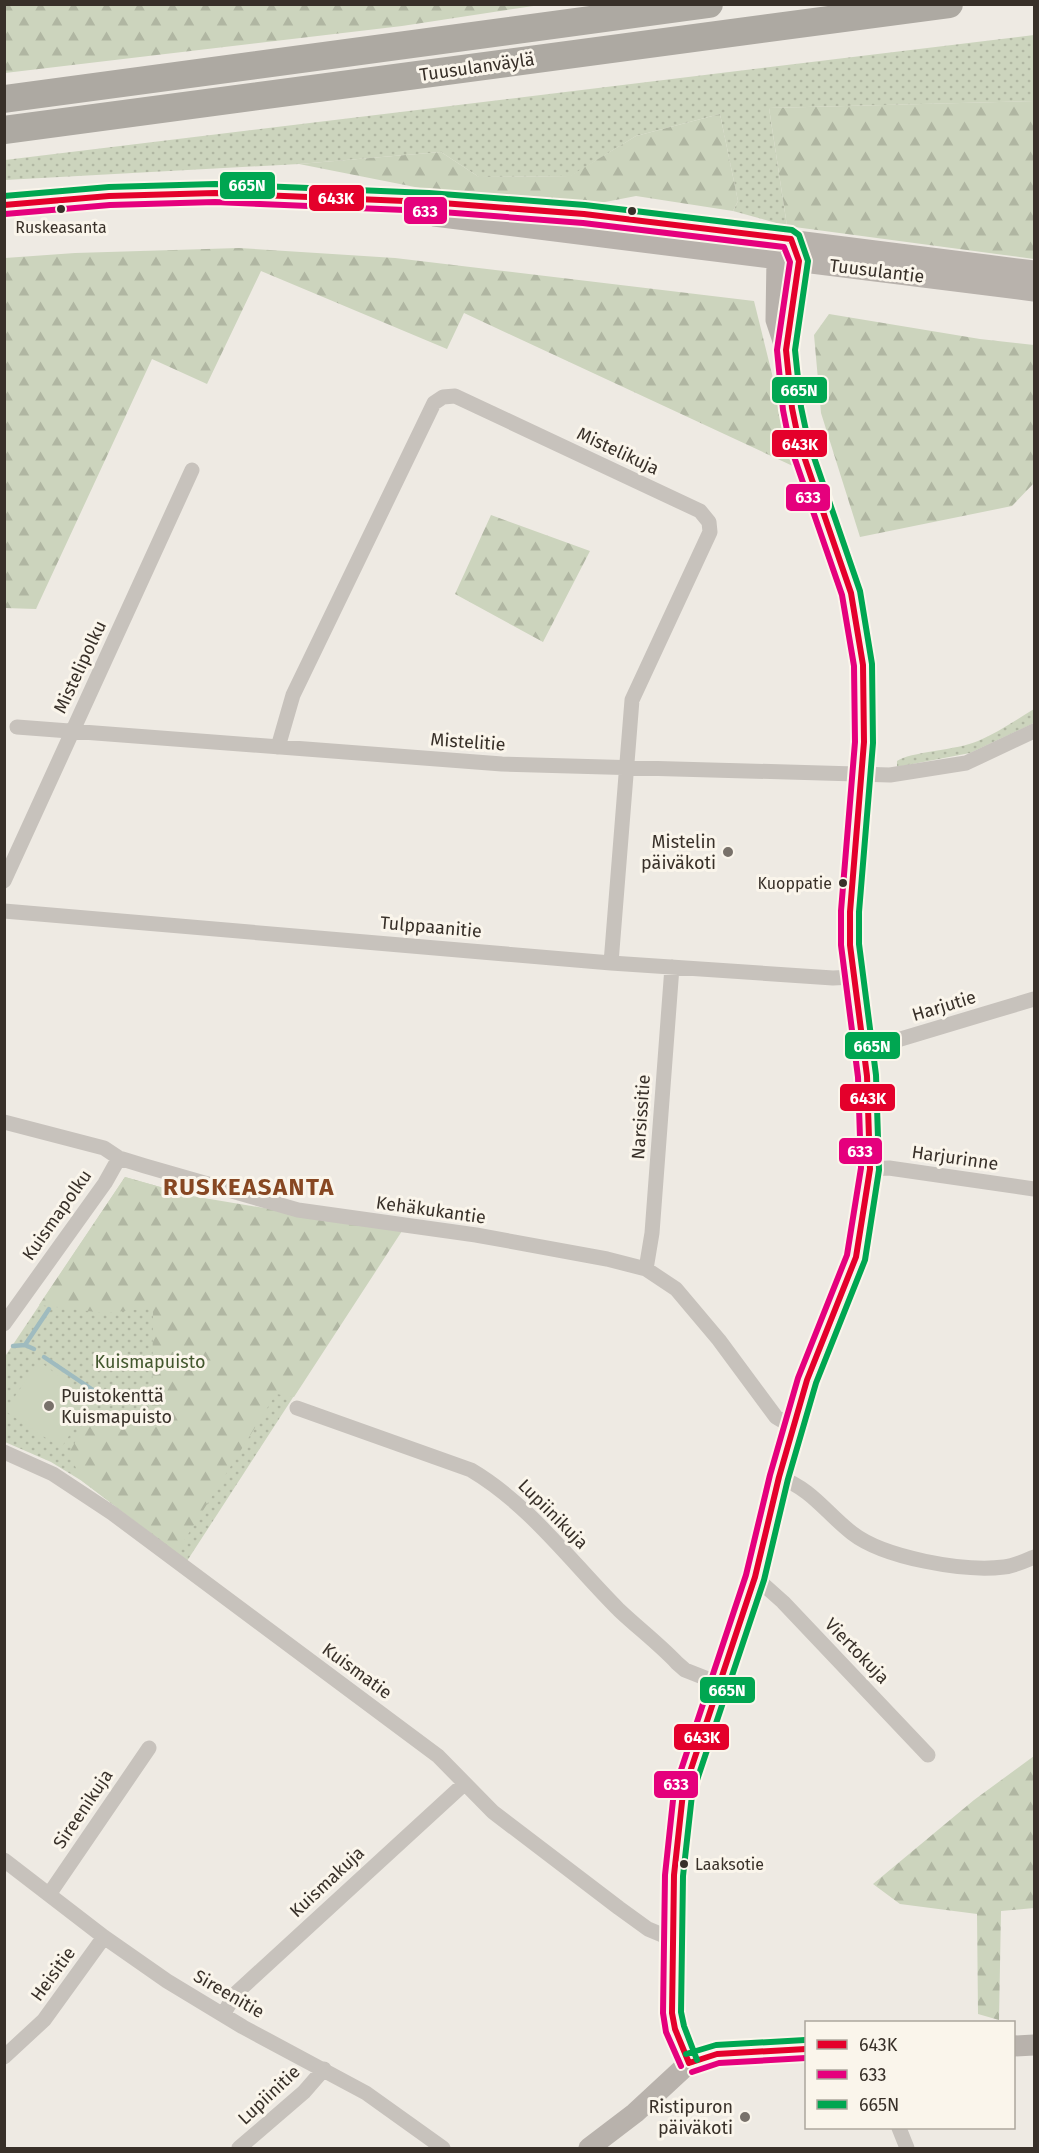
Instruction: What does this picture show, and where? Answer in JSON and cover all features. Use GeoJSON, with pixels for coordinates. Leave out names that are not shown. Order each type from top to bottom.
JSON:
{"type":"FeatureCollection","features":[{"type":"Feature","properties":{"kind":"highway","name":"Tuusulanväylä"},"geometry":{"type":"LineString","coordinates":[[4,99],[709,4]]}},
{"type":"Feature","properties":{"kind":"highway","name":"Tuusulanväylä"},"geometry":{"type":"LineString","coordinates":[[4,130],[949,4]]}},
{"type":"Feature","properties":{"kind":"main road","name":"Tuusulantie"},"geometry":{"type":"LineString","coordinates":[[4,205],[110,196],[215,193],[429,202],[584,214],[790,238],[1035,271]]}},
{"type":"Feature","properties":{"kind":"main road","name":"Tuusulantie"},"geometry":{"type":"LineString","coordinates":[[363,201],[428,215],[1035,291]]}},
{"type":"Feature","properties":{"kind":"main road"},"geometry":{"type":"LineString","coordinates":[[689,2062],[675,2029],[672,2013],[672,1939],[683,1793],[755,1577],[793,1427],[817,1354],[836,1313],[856,1257],[870,1169],[864,1047],[854,977],[850,912],[862,774],[865,699],[858,629],[851,593],[799,442],[786,350],[776,320],[777,257],[790,238]]}},
{"type":"Feature","properties":{"kind":"main road"},"geometry":{"type":"LineString","coordinates":[[786,350],[799,261],[790,238]]}},
{"type":"Feature","properties":{"kind":"main road"},"geometry":{"type":"LineString","coordinates":[[1015,2046],[1035,2045]]}},
{"type":"Feature","properties":{"kind":"main road"},"geometry":{"type":"LineString","coordinates":[[589,2148],[635,2113],[689,2062],[717,2054],[805,2049]]}},
{"type":"Feature","properties":{"kind":"street","name":"Mistelikuja"},"geometry":{"type":"LineString","coordinates":[[278,747],[293,695],[434,403],[443,397],[455,396],[700,511],[709,522],[710,532],[632,700],[624,769],[611,963]]}},
{"type":"Feature","properties":{"kind":"street","name":"Mistelipolku"},"geometry":{"type":"LineString","coordinates":[[4,881],[192,470]]}},
{"type":"Feature","properties":{"kind":"street","name":"Mistelitie"},"geometry":{"type":"LineString","coordinates":[[17,727],[502,764],[862,774]]}},
{"type":"Feature","properties":{"kind":"street"},"geometry":{"type":"LineString","coordinates":[[862,774],[890,775],[966,763],[1035,731]]}},
{"type":"Feature","properties":{"kind":"street","name":"Tulppaanitie"},"geometry":{"type":"LineString","coordinates":[[4,911],[611,963],[833,978],[854,977]]}},
{"type":"Feature","properties":{"kind":"street","name":"Narsissitie"},"geometry":{"type":"LineString","coordinates":[[646,1269],[652,1233],[672,967]]}},
{"type":"Feature","properties":{"kind":"street","name":"Harjutie"},"geometry":{"type":"LineString","coordinates":[[864,1047],[894,1041],[1035,999]]}},
{"type":"Feature","properties":{"kind":"street","name":"Kehäkukantie"},"geometry":{"type":"LineString","coordinates":[[4,1122],[104,1148],[119,1158],[298,1210],[457,1232],[607,1259],[646,1269],[676,1289],[718,1340],[776,1418],[793,1427]]}},
{"type":"Feature","properties":{"kind":"street","name":"Kuismapolku"},"geometry":{"type":"LineString","coordinates":[[4,1324],[105,1183],[119,1158]]}},
{"type":"Feature","properties":{"kind":"street","name":"Harjurinne"},"geometry":{"type":"LineString","coordinates":[[870,1169],[890,1168],[1035,1189]]}},
{"type":"Feature","properties":{"kind":"street","name":"Lupiinikuja"},"geometry":{"type":"LineString","coordinates":[[297,1408],[471,1470],[489,1481],[523,1508],[620,1611],[685,1670],[718,1683]]}},
{"type":"Feature","properties":{"kind":"street","name":"Kuismatie"},"geometry":{"type":"LineString","coordinates":[[4,1452],[53,1474],[112,1513],[438,1756],[493,1812],[619,1908],[648,1929],[672,1939]]}},
{"type":"Feature","properties":{"kind":"street"},"geometry":{"type":"LineString","coordinates":[[779,1477],[802,1486],[854,1534],[893,1553],[982,1569],[1007,1567],[1035,1557]]}},
{"type":"Feature","properties":{"kind":"street","name":"Viertokuja"},"geometry":{"type":"LineString","coordinates":[[755,1577],[783,1602],[928,1755]]}},
{"type":"Feature","properties":{"kind":"street","name":"Sireenikuja"},"geometry":{"type":"LineString","coordinates":[[50,1893],[149,1748]]}},
{"type":"Feature","properties":{"kind":"street","name":"Kuismakuja"},"geometry":{"type":"LineString","coordinates":[[223,2015],[235,1994],[464,1784]]}},
{"type":"Feature","properties":{"kind":"street","name":"Sireenitie"},"geometry":{"type":"LineString","coordinates":[[4,1860],[50,1893],[104,1937],[223,2015],[324,2068],[366,2093],[443,2148]]}},
{"type":"Feature","properties":{"kind":"street","name":"Heisitie"},"geometry":{"type":"LineString","coordinates":[[4,2057],[44,2020],[104,1937]]}},
{"type":"Feature","properties":{"kind":"street","name":"Lupiinitie"},"geometry":{"type":"LineString","coordinates":[[239,2148],[304,2092],[324,2068]]}},
{"type":"Feature","properties":{"kind":"street"},"geometry":{"type":"LineString","coordinates":[[900,2129],[907,2148]]}},
{"type":"Feature","properties":{"kind":"green space"},"geometry":{"type":"Polygon","coordinates":[[[4,5],[540,5],[402,26],[5,73],[4,5]]]}},
{"type":"Feature","properties":{"kind":"green space"},"geometry":{"type":"Polygon","coordinates":[[[1034,35],[1034,101],[769,108],[787,226],[733,211],[738,201],[720,114],[636,136],[571,176],[479,177],[441,152],[299,164],[5,180],[5,160],[1034,35]]]}},
{"type":"Feature","properties":{"kind":"green space"},"geometry":{"type":"Polygon","coordinates":[[[1034,101],[1034,259],[787,226],[769,108],[1034,101]]]}},
{"type":"Feature","properties":{"kind":"green space"},"geometry":{"type":"Polygon","coordinates":[[[720,114],[738,201],[733,211],[636,196],[600,203],[420,188],[299,164],[441,152],[479,177],[570,176],[636,136],[720,114]]]}},
{"type":"Feature","properties":{"kind":"green space"},"geometry":{"type":"Polygon","coordinates":[[[239,248],[395,258],[754,301],[795,467],[464,313],[447,349],[261,271],[207,384],[152,359],[36,609],[5,608],[5,258],[75,253],[239,248]]]}},
{"type":"Feature","properties":{"kind":"green space"},"geometry":{"type":"Polygon","coordinates":[[[829,314],[980,339],[1034,345],[1034,483],[1012,506],[860,537],[821,413],[814,335],[829,314]]]}},
{"type":"Feature","properties":{"kind":"green space"},"geometry":{"type":"Polygon","coordinates":[[[491,515],[590,551],[543,642],[455,594],[491,515]]]}},
{"type":"Feature","properties":{"kind":"green space"},"geometry":{"type":"Polygon","coordinates":[[[1034,709],[1034,723],[970,753],[897,767],[897,761],[903,758],[978,741],[1034,709]]]}},
{"type":"Feature","properties":{"kind":"green space","name":"Kuismapuisto"},"geometry":{"type":"Polygon","coordinates":[[[125,1177],[192,1196],[303,1382],[187,1561],[82,1481],[51,1462],[5,1442],[4,1358],[125,1177]]]}},
{"type":"Feature","properties":{"kind":"green space","name":"Kuismapuisto"},"geometry":{"type":"Polygon","coordinates":[[[125,1177],[192,1196],[402,1231],[294,1397],[276,1394],[177,1552],[82,1481],[69,1453],[88,1419],[152,1420],[153,1308],[104,1313],[39,1305],[125,1177]]]}},
{"type":"Feature","properties":{"kind":"green space","name":"Puistokenttä Kuismapuisto"},"geometry":{"type":"Polygon","coordinates":[[[39,1361],[92,1401],[61,1448],[5,1411],[39,1361]]]}},
{"type":"Feature","properties":{"kind":"green space"},"geometry":{"type":"Polygon","coordinates":[[[1034,1756],[1034,1908],[1001,1911],[999,2020],[978,2014],[977,1914],[900,1904],[873,1884],[974,1800],[1034,1756]]]}},
{"type":"Feature","properties":{"kind":"waterway"},"geometry":{"type":"LineString","coordinates":[[13,1346],[25,1345],[49,1309]]}},
{"type":"Feature","properties":{"kind":"waterway"},"geometry":{"type":"LineString","coordinates":[[25,1345],[34,1349]]}},
{"type":"Feature","properties":{"kind":"waterway"},"geometry":{"type":"LineString","coordinates":[[44,1357],[96,1392]]}},
{"type":"Feature","properties":{"kind":"transit line","name":"665N"},"geometry":{"type":"LineString","coordinates":[[4,196],[109,187],[215,184],[429,193],[585,205],[792,230],[799,235],[808,261],[795,350],[801,407],[808,440],[860,591],[872,664],[873,743],[859,912],[859,944],[876,1075],[879,1170],[865,1260],[816,1383],[788,1479],[764,1580],[692,1795],[683,1876],[681,2012],[697,2060]]}},
{"type":"Feature","properties":{"kind":"transit line","name":"643K"},"geometry":{"type":"LineString","coordinates":[[4,205],[109,196],[215,193],[429,202],[584,214],[791,239],[799,261],[786,350],[792,408],[799,442],[851,593],[863,665],[864,742],[850,912],[850,945],[867,1076],[870,1169],[856,1257],[807,1380],[779,1477],[755,1577],[683,1793],[674,1875],[672,2013],[675,2029],[689,2063]]}},
{"type":"Feature","properties":{"kind":"transit line","name":"633"},"geometry":{"type":"LineString","coordinates":[[5,214],[110,205],[215,202],[429,211],[583,223],[784,247],[790,262],[777,350],[783,410],[790,445],[842,595],[854,666],[855,742],[841,911],[841,945],[858,1077],[861,1168],[847,1255],[798,1378],[770,1475],[746,1575],[674,1791],[665,1875],[663,2013],[666,2032],[681,2066]]}},
{"type":"Feature","properties":{"kind":"transit line","name":"665N"},"geometry":{"type":"LineString","coordinates":[[686,2054],[716,2045],[805,2040]]}},
{"type":"Feature","properties":{"kind":"transit line","name":"643K"},"geometry":{"type":"LineString","coordinates":[[689,2063],[717,2054],[805,2049]]}},
{"type":"Feature","properties":{"kind":"transit line","name":"633"},"geometry":{"type":"LineString","coordinates":[[692,2072],[719,2063],[805,2058]]}},
{"type":"Feature","properties":{"kind":"place","name":"Ruskeasanta"},"geometry":{"type":"Point","coordinates":[61,209]}},
{"type":"Feature","properties":{"kind":"place","name":"Mistelin päiväkoti"},"geometry":{"type":"Point","coordinates":[728,852]}},
{"type":"Feature","properties":{"kind":"place","name":"Kuoppatie"},"geometry":{"type":"Point","coordinates":[843,883]}},
{"type":"Feature","properties":{"kind":"place","name":"Puistokenttä Kuismapuisto"},"geometry":{"type":"Point","coordinates":[49,1406]}},
{"type":"Feature","properties":{"kind":"place","name":"Laaksotie"},"geometry":{"type":"Point","coordinates":[684,1864]}},
{"type":"Feature","properties":{"kind":"place","name":"Ristipuron päiväkoti"},"geometry":{"type":"Point","coordinates":[745,2117]}},
{"type":"Feature","properties":{"kind":"district","name":"RUSKEASANTA"},"geometry":{"type":"Point","coordinates":[249,1187]}}]}
